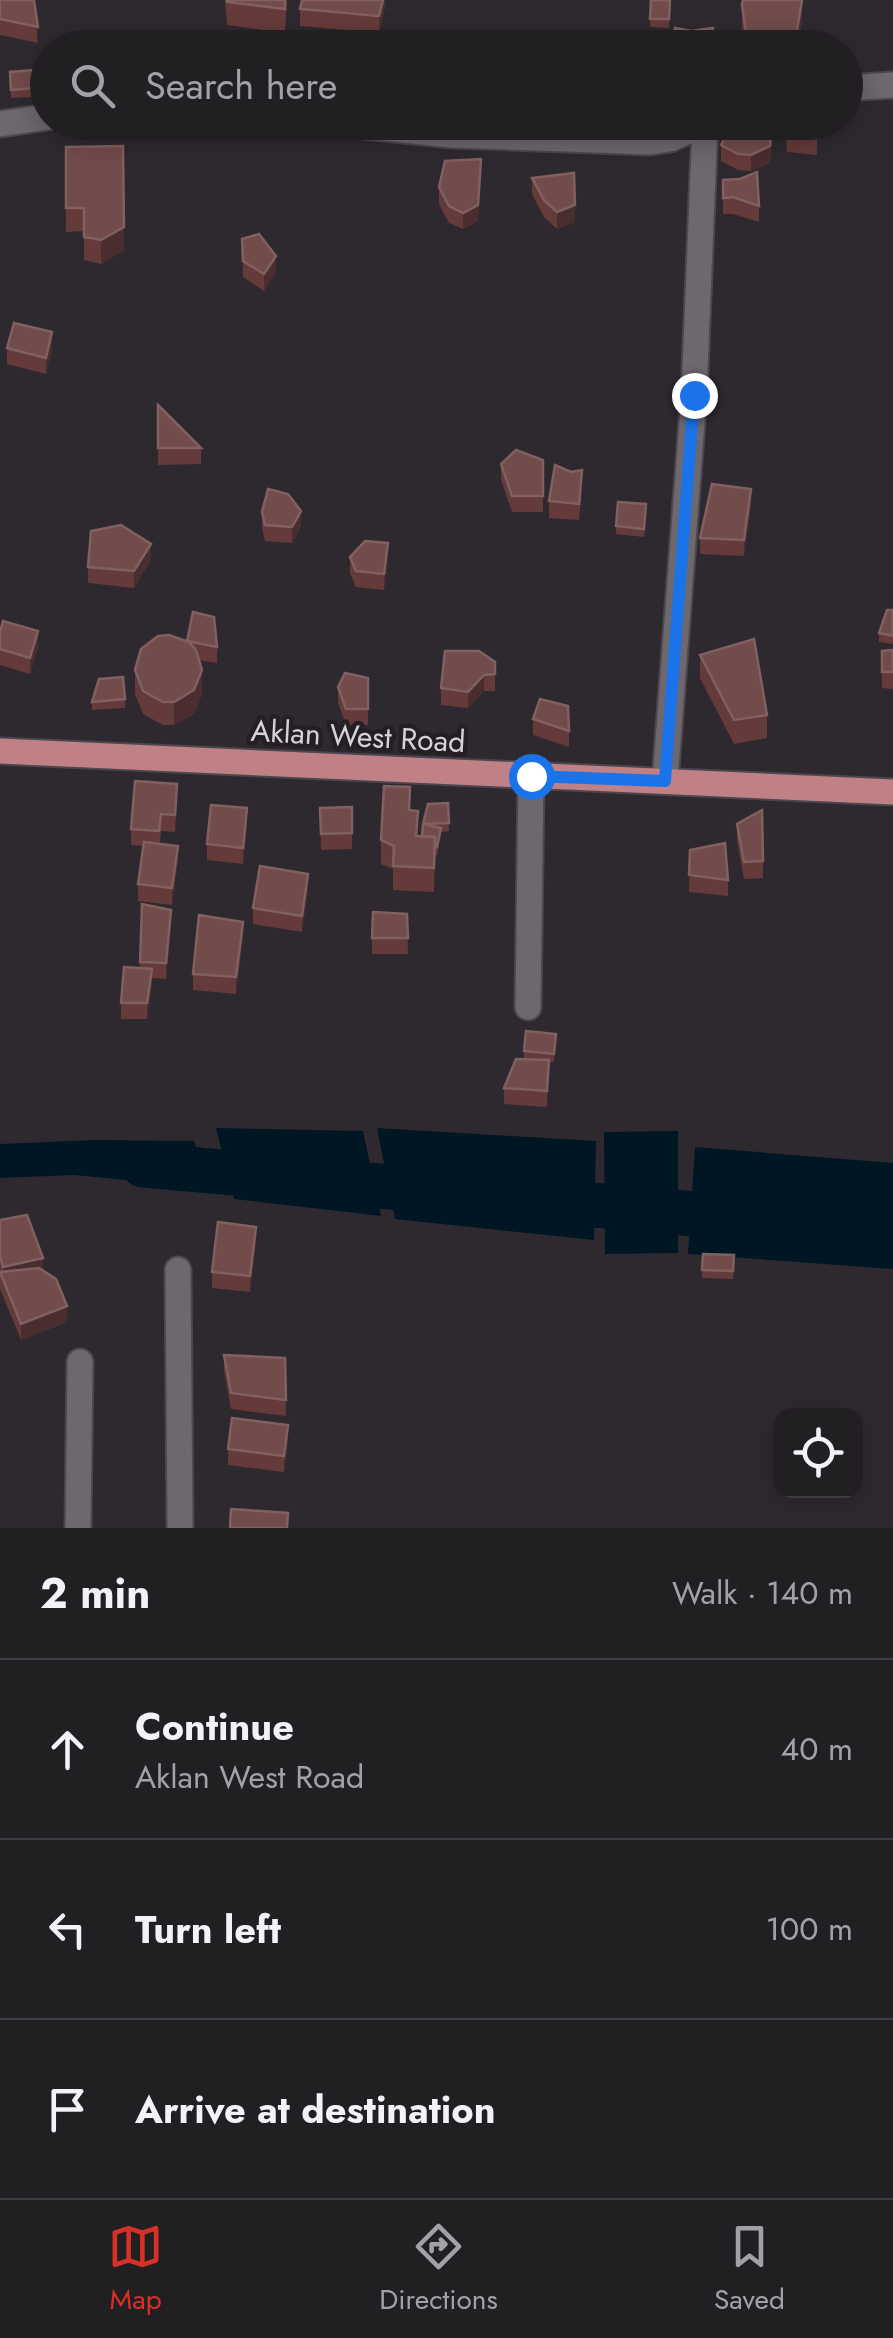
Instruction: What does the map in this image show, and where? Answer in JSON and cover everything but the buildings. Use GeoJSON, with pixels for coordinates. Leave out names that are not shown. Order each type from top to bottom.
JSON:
{"type":"FeatureCollection","features":[{"type":"Feature","properties":{"kind":"main road","name":"Aklan West Road"},"geometry":{"type":"LineString","coordinates":[[0,751],[893,792]]}},
{"type":"Feature","properties":{"kind":"street"},"geometry":{"type":"LineString","coordinates":[[863,87],[893,86]]}},
{"type":"Feature","properties":{"kind":"street"},"geometry":{"type":"LineString","coordinates":[[0,124],[30,120]]}},
{"type":"Feature","properties":{"kind":"street"},"geometry":{"type":"LineString","coordinates":[[600,140],[663,140]]}},
{"type":"Feature","properties":{"kind":"street"},"geometry":{"type":"LineString","coordinates":[[665,781],[694,395],[705,140]]}},
{"type":"Feature","properties":{"kind":"street"},"geometry":{"type":"LineString","coordinates":[[528,1007],[531,776]]}},
{"type":"Feature","properties":{"kind":"street"},"geometry":{"type":"LineString","coordinates":[[178,1270],[180,1528]]}},
{"type":"Feature","properties":{"kind":"street"},"geometry":{"type":"LineString","coordinates":[[78,1528],[80,1362]]}},
{"type":"Feature","properties":{"kind":"water"},"geometry":{"type":"Polygon","coordinates":[[[216,1128],[363,1131],[381,1216],[234,1199],[216,1128]]]}},
{"type":"Feature","properties":{"kind":"water"},"geometry":{"type":"Polygon","coordinates":[[[377,1128],[596,1141],[594,1240],[395,1219],[377,1128]]]}},
{"type":"Feature","properties":{"kind":"water"},"geometry":{"type":"Polygon","coordinates":[[[678,1131],[678,1253],[605,1254],[604,1132],[678,1131]]]}},
{"type":"Feature","properties":{"kind":"water"},"geometry":{"type":"Polygon","coordinates":[[[194,1141],[210,1188],[74,1175],[0,1178],[0,1144],[194,1141]]]}},
{"type":"Feature","properties":{"kind":"water"},"geometry":{"type":"Polygon","coordinates":[[[695,1147],[893,1163],[893,1269],[688,1254],[695,1147]]]}},
{"type":"Feature","properties":{"kind":"waterway"},"geometry":{"type":"LineString","coordinates":[[143,1165],[448,1192]]}},
{"type":"Feature","properties":{"kind":"waterway"},"geometry":{"type":"LineString","coordinates":[[536,1200],[752,1219]]}},
{"type":"Feature","properties":{"kind":"route"},"geometry":{"type":"LineString","coordinates":[[531,776],[665,781],[694,395]]}}]}
